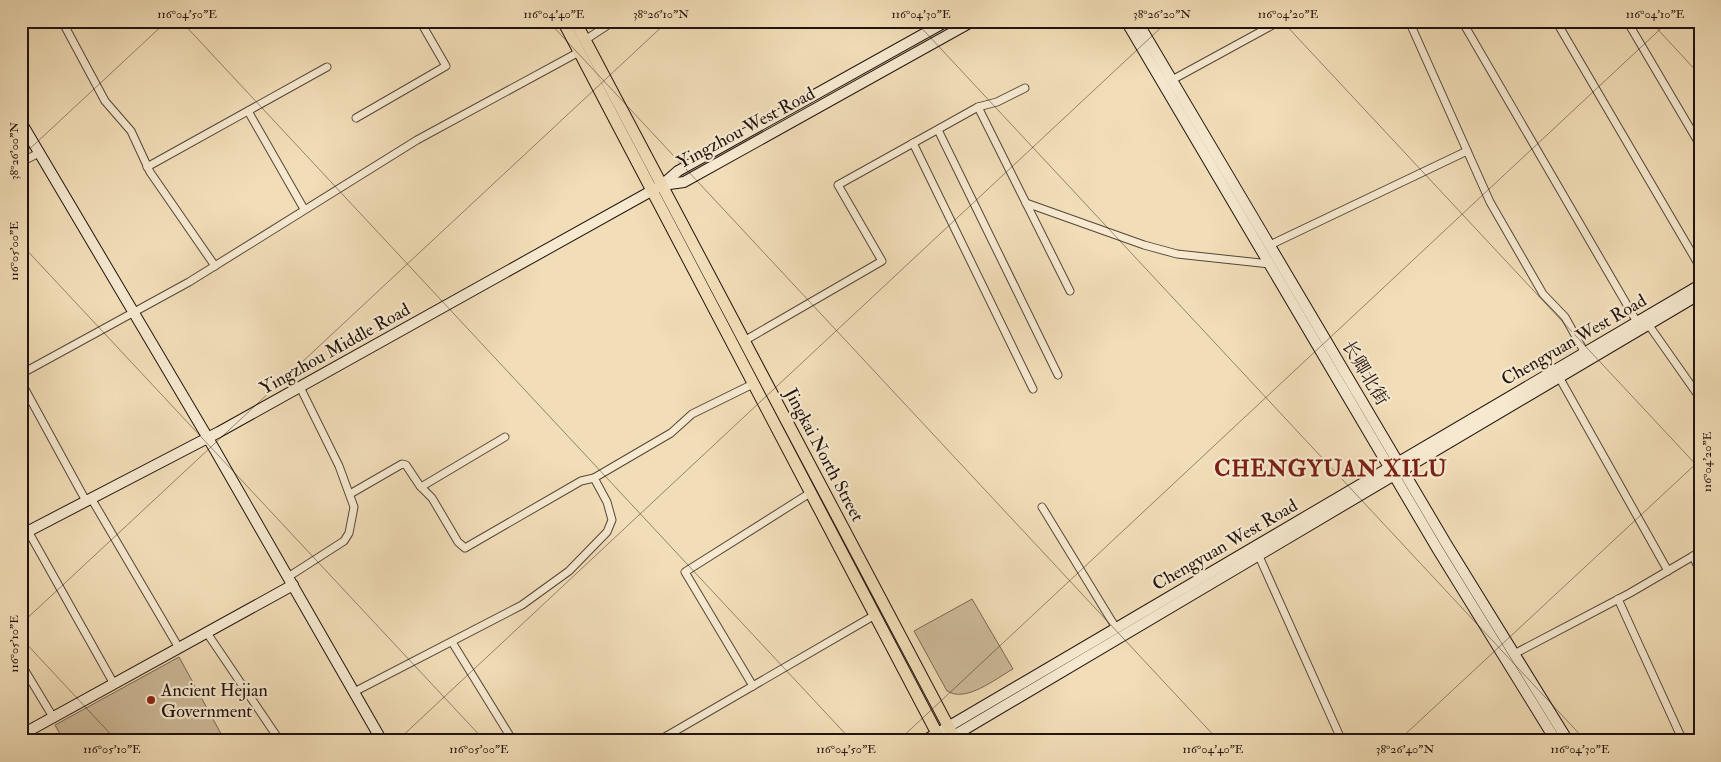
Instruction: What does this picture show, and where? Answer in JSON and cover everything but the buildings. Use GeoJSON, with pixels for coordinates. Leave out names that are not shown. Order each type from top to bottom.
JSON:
{"type":"FeatureCollection","features":[{"type":"Feature","properties":{"kind":"main road"},"geometry":{"type":"LineString","coordinates":[[563,21],[657,188]]}},
{"type":"Feature","properties":{"kind":"main road"},"geometry":{"type":"LineString","coordinates":[[575,21],[657,188]]}},
{"type":"Feature","properties":{"kind":"main road","name":"Yingzhou West Road"},"geometry":{"type":"LineString","coordinates":[[657,188],[678,171],[947,21]]}},
{"type":"Feature","properties":{"kind":"main road","name":"Yingzhou West Road"},"geometry":{"type":"LineString","coordinates":[[657,188],[684,182],[973,21]]}},
{"type":"Feature","properties":{"kind":"main road","name":"长卿北街"},"geometry":{"type":"LineString","coordinates":[[1126,21],[1270,264],[1568,741]]}},
{"type":"Feature","properties":{"kind":"main road","name":"长卿北街"},"geometry":{"type":"LineString","coordinates":[[1137,21],[1270,246],[1396,468],[1556,741]]}},
{"type":"Feature","properties":{"kind":"main road"},"geometry":{"type":"LineString","coordinates":[[21,122],[208,438],[382,741]]}},
{"type":"Feature","properties":{"kind":"main road","name":"Jingkai North Street"},"geometry":{"type":"LineString","coordinates":[[657,188],[744,341],[947,736]]}},
{"type":"Feature","properties":{"kind":"main road","name":"Jingkai North Street"},"geometry":{"type":"LineString","coordinates":[[657,188],[753,384],[810,493],[875,615],[947,736]]}},
{"type":"Feature","properties":{"kind":"main road","name":"Yingzhou Middle Road"},"geometry":{"type":"LineString","coordinates":[[25,533],[208,438],[657,188]]}},
{"type":"Feature","properties":{"kind":"main road","name":"Chengyuan West Road"},"geometry":{"type":"LineString","coordinates":[[947,736],[1258,554],[1396,468],[1700,285]]}},
{"type":"Feature","properties":{"kind":"main road","name":"Chengyuan West Road"},"geometry":{"type":"LineString","coordinates":[[947,736],[1116,628],[1559,377],[1700,294]]}},
{"type":"Feature","properties":{"kind":"main road"},"geometry":{"type":"LineString","coordinates":[[21,735],[206,633],[290,581]]}},
{"type":"Feature","properties":{"kind":"main road"},"geometry":{"type":"LineString","coordinates":[[924,741],[947,736]]}},
{"type":"Feature","properties":{"kind":"street"},"geometry":{"type":"LineString","coordinates":[[62,21],[105,101],[136,140],[147,167],[215,266]]}},
{"type":"Feature","properties":{"kind":"street"},"geometry":{"type":"LineString","coordinates":[[356,118],[446,66],[420,21]]}},
{"type":"Feature","properties":{"kind":"street"},"geometry":{"type":"LineString","coordinates":[[585,40],[614,21]]}},
{"type":"Feature","properties":{"kind":"street"},"geometry":{"type":"LineString","coordinates":[[1172,80],[1280,21]]}},
{"type":"Feature","properties":{"kind":"street"},"geometry":{"type":"LineString","coordinates":[[1408,21],[1490,202],[1538,286],[1565,317],[1585,353]]}},
{"type":"Feature","properties":{"kind":"street"},"geometry":{"type":"LineString","coordinates":[[1462,21],[1637,322]]}},
{"type":"Feature","properties":{"kind":"street"},"geometry":{"type":"LineString","coordinates":[[1556,21],[1700,266]]}},
{"type":"Feature","properties":{"kind":"street"},"geometry":{"type":"LineString","coordinates":[[1627,21],[1700,145]]}},
{"type":"Feature","properties":{"kind":"street"},"geometry":{"type":"LineString","coordinates":[[21,374],[215,266],[304,209],[443,125],[579,52]]}},
{"type":"Feature","properties":{"kind":"street"},"geometry":{"type":"LineString","coordinates":[[147,167],[327,67]]}},
{"type":"Feature","properties":{"kind":"street"},"geometry":{"type":"LineString","coordinates":[[744,341],[882,261],[838,185],[978,107],[997,102],[1025,88]]}},
{"type":"Feature","properties":{"kind":"street"},"geometry":{"type":"LineString","coordinates":[[978,107],[1070,291]]}},
{"type":"Feature","properties":{"kind":"street"},"geometry":{"type":"LineString","coordinates":[[248,111],[304,209]]}},
{"type":"Feature","properties":{"kind":"street"},"geometry":{"type":"LineString","coordinates":[[938,130],[1058,376]]}},
{"type":"Feature","properties":{"kind":"street"},"geometry":{"type":"LineString","coordinates":[[913,143],[1033,389]]}},
{"type":"Feature","properties":{"kind":"street"},"geometry":{"type":"LineString","coordinates":[[1270,246],[1468,151]]}},
{"type":"Feature","properties":{"kind":"street"},"geometry":{"type":"LineString","coordinates":[[21,162],[39,153]]}},
{"type":"Feature","properties":{"kind":"street"},"geometry":{"type":"LineString","coordinates":[[1026,204],[1144,245],[1177,254],[1270,264]]}},
{"type":"Feature","properties":{"kind":"street"},"geometry":{"type":"LineString","coordinates":[[1648,324],[1700,398]]}},
{"type":"Feature","properties":{"kind":"street"},"geometry":{"type":"LineString","coordinates":[[1559,377],[1668,570]]}},
{"type":"Feature","properties":{"kind":"street"},"geometry":{"type":"LineString","coordinates":[[21,382],[88,500],[179,648]]}},
{"type":"Feature","properties":{"kind":"street"},"geometry":{"type":"LineString","coordinates":[[350,494],[402,464],[406,465],[421,487],[432,498],[458,542],[465,548],[582,481],[594,478],[671,433],[692,414],[753,384]]}},
{"type":"Feature","properties":{"kind":"street"},"geometry":{"type":"LineString","coordinates":[[290,581],[344,541],[349,533],[354,515],[350,494],[300,387]]}},
{"type":"Feature","properties":{"kind":"street"},"geometry":{"type":"LineString","coordinates":[[421,487],[505,437]]}},
{"type":"Feature","properties":{"kind":"street"},"geometry":{"type":"LineString","coordinates":[[354,692],[522,606],[549,588],[594,547],[607,532],[612,520],[607,502],[594,478]]}},
{"type":"Feature","properties":{"kind":"street"},"geometry":{"type":"LineString","coordinates":[[753,686],[685,572],[810,493]]}},
{"type":"Feature","properties":{"kind":"street"},"geometry":{"type":"LineString","coordinates":[[1042,507],[1116,628]]}},
{"type":"Feature","properties":{"kind":"street"},"geometry":{"type":"LineString","coordinates":[[25,533],[114,684]]}},
{"type":"Feature","properties":{"kind":"street"},"geometry":{"type":"LineString","coordinates":[[1258,554],[1342,741]]}},
{"type":"Feature","properties":{"kind":"street"},"geometry":{"type":"LineString","coordinates":[[1514,654],[1618,599],[1696,554],[1700,571]]}},
{"type":"Feature","properties":{"kind":"street"},"geometry":{"type":"LineString","coordinates":[[1618,599],[1683,741]]}},
{"type":"Feature","properties":{"kind":"street"},"geometry":{"type":"LineString","coordinates":[[658,741],[875,615]]}},
{"type":"Feature","properties":{"kind":"street"},"geometry":{"type":"LineString","coordinates":[[206,633],[280,741]]}},
{"type":"Feature","properties":{"kind":"street"},"geometry":{"type":"LineString","coordinates":[[452,642],[513,741]]}},
{"type":"Feature","properties":{"kind":"street"},"geometry":{"type":"LineString","coordinates":[[21,664],[54,717]]}},
{"type":"Feature","properties":{"kind":"shaded area"},"geometry":{"type":"Polygon","coordinates":[[[972,599],[1013,669],[989,684],[971,692],[955,694],[947,691],[914,631],[972,599]]]}},
{"type":"Feature","properties":{"kind":"shaded area","name":"Ancient Hejian Government"},"geometry":{"type":"Polygon","coordinates":[[[179,657],[225,741],[64,741],[55,725],[179,657]]]}},
{"type":"Feature","properties":{"kind":"place","name":"Ancient Hejian Government"},"geometry":{"type":"Point","coordinates":[151,700]}},
{"type":"Feature","properties":{"kind":"district","name":"CHENGYUAN XILU"},"geometry":{"type":"Point","coordinates":[1331,469]}}]}
